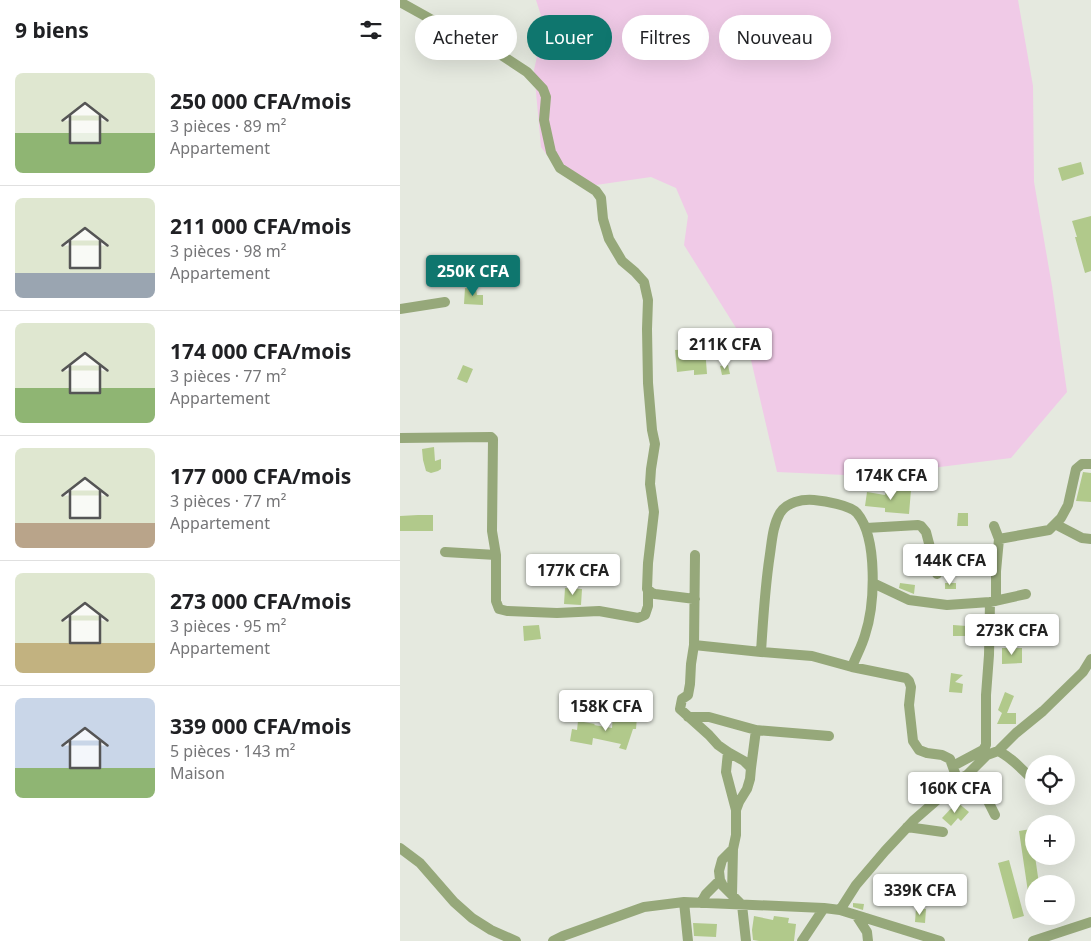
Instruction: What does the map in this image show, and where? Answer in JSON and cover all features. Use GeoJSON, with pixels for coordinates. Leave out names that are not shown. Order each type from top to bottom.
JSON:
{"type":"FeatureCollection","features":[{"type":"Feature","properties":{"kind":"street"},"geometry":{"type":"LineString","coordinates":[[400,2],[454,32],[480,41],[527,72],[543,89],[546,97],[544,120],[551,152],[560,168],[596,191],[601,198],[603,220],[609,239],[622,261],[644,282],[648,300],[648,383],[655,444],[650,484],[654,512],[648,563],[648,606],[645,615],[638,618],[599,611],[557,613],[499,609],[496,601],[496,554],[492,531],[493,439],[491,437],[400,438]]}},
{"type":"Feature","properties":{"kind":"street"},"geometry":{"type":"LineString","coordinates":[[400,309],[445,302]]}},
{"type":"Feature","properties":{"kind":"street"},"geometry":{"type":"LineString","coordinates":[[999,539],[1049,530],[1061,518],[1068,505],[1076,468],[1082,464],[1091,464]]}},
{"type":"Feature","properties":{"kind":"street"},"geometry":{"type":"LineString","coordinates":[[761,652],[767,572],[774,530],[781,512],[790,504],[806,500],[821,501],[840,505],[856,512],[866,528],[870,547],[873,583],[870,617],[865,636],[852,667]]}},
{"type":"Feature","properties":{"kind":"street"},"geometry":{"type":"LineString","coordinates":[[1055,524],[1082,538],[1091,539]]}},
{"type":"Feature","properties":{"kind":"street"},"geometry":{"type":"LineString","coordinates":[[866,528],[921,526],[926,532],[937,574]]}},
{"type":"Feature","properties":{"kind":"street"},"geometry":{"type":"LineString","coordinates":[[840,910],[856,885],[907,827],[945,793],[954,782],[967,775],[985,752],[986,695],[999,539],[994,526]]}},
{"type":"Feature","properties":{"kind":"street"},"geometry":{"type":"LineString","coordinates":[[445,552],[496,554]]}},
{"type":"Feature","properties":{"kind":"street"},"geometry":{"type":"LineString","coordinates":[[695,555],[694,645],[688,695],[682,699],[680,709],[710,735],[718,745],[744,761],[751,768]]}},
{"type":"Feature","properties":{"kind":"street"},"geometry":{"type":"LineString","coordinates":[[873,583],[909,600],[946,605],[993,601],[1026,594]]}},
{"type":"Feature","properties":{"kind":"street"},"geometry":{"type":"LineString","coordinates":[[648,591],[655,594],[695,600]]}},
{"type":"Feature","properties":{"kind":"street"},"geometry":{"type":"LineString","coordinates":[[694,645],[812,656],[852,667],[906,678],[911,687],[909,705],[913,741],[919,750],[942,755],[950,759],[955,773],[954,782]]}},
{"type":"Feature","properties":{"kind":"street"},"geometry":{"type":"LineString","coordinates":[[998,751],[1083,672],[1091,659]]}},
{"type":"Feature","properties":{"kind":"street"},"geometry":{"type":"LineString","coordinates":[[688,717],[709,717],[756,730],[829,736]]}},
{"type":"Feature","properties":{"kind":"street"},"geometry":{"type":"LineString","coordinates":[[709,717],[718,745]]}},
{"type":"Feature","properties":{"kind":"street"},"geometry":{"type":"LineString","coordinates":[[736,810],[750,779],[756,730]]}},
{"type":"Feature","properties":{"kind":"street"},"geometry":{"type":"LineString","coordinates":[[953,766],[985,752],[998,751],[1006,755],[1025,772]]}},
{"type":"Feature","properties":{"kind":"street"},"geometry":{"type":"LineString","coordinates":[[728,752],[726,772],[736,810],[732,895]]}},
{"type":"Feature","properties":{"kind":"street"},"geometry":{"type":"LineString","coordinates":[[967,775],[982,789],[995,815]]}},
{"type":"Feature","properties":{"kind":"street"},"geometry":{"type":"LineString","coordinates":[[907,827],[943,832]]}},
{"type":"Feature","properties":{"kind":"street"},"geometry":{"type":"LineString","coordinates":[[400,848],[420,863],[454,902],[472,918],[491,930],[516,941]]}},
{"type":"Feature","properties":{"kind":"street"},"geometry":{"type":"LineString","coordinates":[[733,849],[722,860],[719,871],[720,880],[723,886],[742,905],[746,941]]}},
{"type":"Feature","properties":{"kind":"street"},"geometry":{"type":"LineString","coordinates":[[701,903],[706,894],[720,880]]}},
{"type":"Feature","properties":{"kind":"street"},"geometry":{"type":"LineString","coordinates":[[684,902],[688,941]]}},
{"type":"Feature","properties":{"kind":"street"},"geometry":{"type":"LineString","coordinates":[[553,941],[644,907],[684,902],[840,910],[940,941]]}},
{"type":"Feature","properties":{"kind":"street"},"geometry":{"type":"LineString","coordinates":[[802,941],[824,908]]}},
{"type":"Feature","properties":{"kind":"street"},"geometry":{"type":"LineString","coordinates":[[856,915],[867,932],[868,941]]}},
{"type":"Feature","properties":{"kind":"street"},"geometry":{"type":"LineString","coordinates":[[1033,941],[1091,922]]}},
{"type":"Feature","properties":{"kind":"shaded area"},"geometry":{"type":"Polygon","coordinates":[[[536,0],[1018,0],[1033,86],[1034,182],[1052,286],[1067,392],[1011,458],[932,468],[845,475],[777,472],[748,347],[684,245],[688,216],[676,188],[651,177],[596,185],[558,170],[541,147],[534,70],[536,60],[612,60],[612,15],[541,15],[536,0]]]}},
{"type":"Feature","properties":{"kind":"building"},"geometry":{"type":"Polygon","coordinates":[[[1081,162],[1084,174],[1062,181],[1058,168],[1081,162]]]}},
{"type":"Feature","properties":{"kind":"building"},"geometry":{"type":"Polygon","coordinates":[[[1091,216],[1091,271],[1085,273],[1072,221],[1091,216]]]}},
{"type":"Feature","properties":{"kind":"building"},"geometry":{"type":"Polygon","coordinates":[[[465,288],[476,289],[477,295],[483,295],[483,305],[464,304],[465,288]]]}},
{"type":"Feature","properties":{"kind":"building"},"geometry":{"type":"Polygon","coordinates":[[[705,348],[707,374],[694,375],[694,370],[677,372],[675,350],[705,348]]]}},
{"type":"Feature","properties":{"kind":"building"},"geometry":{"type":"Polygon","coordinates":[[[463,365],[473,369],[467,383],[457,379],[463,365]]]}},
{"type":"Feature","properties":{"kind":"building"},"geometry":{"type":"Polygon","coordinates":[[[728,365],[730,374],[722,375],[720,366],[728,365]]]}},
{"type":"Feature","properties":{"kind":"building"},"geometry":{"type":"Polygon","coordinates":[[[434,447],[435,461],[441,459],[441,469],[431,473],[426,471],[422,449],[434,447]]]}},
{"type":"Feature","properties":{"kind":"building"},"geometry":{"type":"Polygon","coordinates":[[[1083,472],[1091,473],[1091,502],[1076,501],[1083,472]]]}},
{"type":"Feature","properties":{"kind":"building"},"geometry":{"type":"Polygon","coordinates":[[[892,489],[911,490],[909,514],[885,512],[885,508],[865,506],[867,492],[885,495],[886,491],[892,491],[892,489]]]}},
{"type":"Feature","properties":{"kind":"building"},"geometry":{"type":"Polygon","coordinates":[[[958,513],[968,513],[968,526],[957,526],[958,513]]]}},
{"type":"Feature","properties":{"kind":"building"},"geometry":{"type":"Polygon","coordinates":[[[433,515],[433,531],[400,531],[400,516],[433,515]]]}},
{"type":"Feature","properties":{"kind":"building"},"geometry":{"type":"Polygon","coordinates":[[[956,546],[970,546],[970,552],[956,553],[956,546]]]}},
{"type":"Feature","properties":{"kind":"building"},"geometry":{"type":"Polygon","coordinates":[[[900,583],[915,585],[914,594],[899,588],[900,583]]]}},
{"type":"Feature","properties":{"kind":"building"},"geometry":{"type":"Polygon","coordinates":[[[945,583],[956,583],[956,589],[945,589],[945,583]]]}},
{"type":"Feature","properties":{"kind":"building"},"geometry":{"type":"Polygon","coordinates":[[[565,588],[582,589],[581,605],[564,604],[565,588]]]}},
{"type":"Feature","properties":{"kind":"building"},"geometry":{"type":"Polygon","coordinates":[[[539,625],[541,639],[524,641],[523,626],[539,625]]]}},
{"type":"Feature","properties":{"kind":"building"},"geometry":{"type":"Polygon","coordinates":[[[953,625],[967,626],[967,636],[953,636],[953,625]]]}},
{"type":"Feature","properties":{"kind":"building"},"geometry":{"type":"Polygon","coordinates":[[[1002,648],[1022,648],[1022,663],[1002,664],[1002,648]]]}},
{"type":"Feature","properties":{"kind":"building"},"geometry":{"type":"Polygon","coordinates":[[[951,673],[963,675],[955,682],[963,684],[962,693],[949,692],[951,673]]]}},
{"type":"Feature","properties":{"kind":"building"},"geometry":{"type":"Polygon","coordinates":[[[1005,692],[1014,696],[1007,713],[1016,713],[1016,724],[997,724],[1002,713],[998,710],[1005,692]]]}},
{"type":"Feature","properties":{"kind":"building"},"geometry":{"type":"Polygon","coordinates":[[[613,715],[637,717],[636,729],[633,729],[626,750],[619,748],[621,744],[593,738],[592,745],[570,741],[572,729],[577,730],[578,721],[612,728],[613,715]]]}},
{"type":"Feature","properties":{"kind":"building"},"geometry":{"type":"Polygon","coordinates":[[[957,802],[969,812],[961,821],[958,818],[951,826],[942,818],[957,802]]]}},
{"type":"Feature","properties":{"kind":"building"},"geometry":{"type":"Polygon","coordinates":[[[1025,830],[1025,865],[1036,865],[1038,875],[1025,875],[1019,831],[1025,830]]]}},
{"type":"Feature","properties":{"kind":"building"},"geometry":{"type":"Polygon","coordinates":[[[1009,860],[1024,916],[1013,919],[998,863],[1009,860]]]}},
{"type":"Feature","properties":{"kind":"building"},"geometry":{"type":"Polygon","coordinates":[[[885,879],[897,882],[894,896],[882,893],[885,879]]]}},
{"type":"Feature","properties":{"kind":"building"},"geometry":{"type":"Polygon","coordinates":[[[853,903],[864,904],[863,910],[853,907],[853,903]]]}},
{"type":"Feature","properties":{"kind":"building"},"geometry":{"type":"Polygon","coordinates":[[[916,908],[926,909],[925,923],[915,922],[916,908]]]}},
{"type":"Feature","properties":{"kind":"building"},"geometry":{"type":"Polygon","coordinates":[[[754,916],[773,920],[774,916],[789,918],[788,923],[796,924],[794,941],[753,940],[754,916]]]}},
{"type":"Feature","properties":{"kind":"building"},"geometry":{"type":"Polygon","coordinates":[[[693,923],[717,924],[716,937],[694,936],[693,923]]]}}]}
